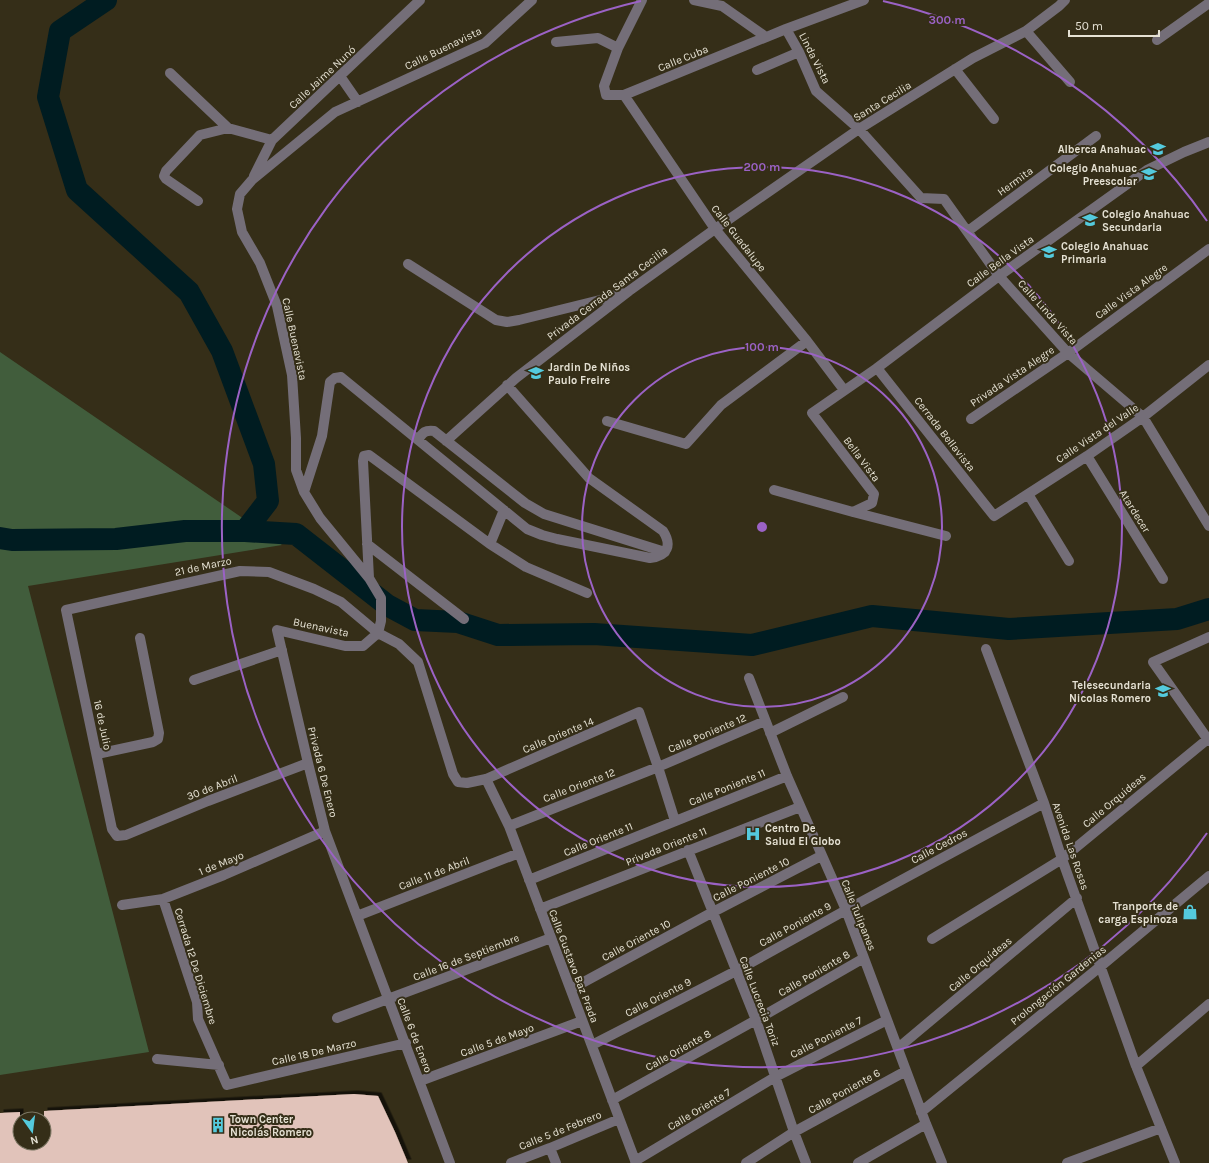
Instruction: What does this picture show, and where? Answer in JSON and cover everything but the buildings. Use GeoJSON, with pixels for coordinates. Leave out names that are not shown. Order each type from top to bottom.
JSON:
{"type":"FeatureCollection","features":[{"type":"Feature","properties":{"kind":"street","name":"Calle Jaime Nunó"},"geometry":{"type":"LineString","coordinates":[[252,180],[272,140],[420,0]]}},
{"type":"Feature","properties":{"kind":"street","name":"Calle Buenavista"},"geometry":{"type":"LineString","coordinates":[[378,633],[381,618],[381,598],[369,578],[320,518],[304,492],[296,470],[292,375],[277,306],[260,263],[242,232],[238,209],[240,194],[252,180],[335,112],[485,44],[532,0]]}},
{"type":"Feature","properties":{"kind":"street","name":"Calle Cuba"},"geometry":{"type":"LineString","coordinates":[[642,0],[618,48],[604,86],[606,95],[624,95],[786,29],[864,0]]}},
{"type":"Feature","properties":{"kind":"street"},"geometry":{"type":"LineString","coordinates":[[694,0],[722,6],[766,37]]}},
{"type":"Feature","properties":{"kind":"street","name":"Santa Cecilia"},"geometry":{"type":"LineString","coordinates":[[715,229],[860,129],[973,58],[1026,31],[1065,0]]}},
{"type":"Feature","properties":{"kind":"street"},"geometry":{"type":"LineString","coordinates":[[1157,40],[1209,3]]}},
{"type":"Feature","properties":{"kind":"street","name":"Linda Vista"},"geometry":{"type":"LineString","coordinates":[[786,29],[800,52],[816,91],[860,129]]}},
{"type":"Feature","properties":{"kind":"street"},"geometry":{"type":"LineString","coordinates":[[1026,31],[1070,82]]}},
{"type":"Feature","properties":{"kind":"street"},"geometry":{"type":"LineString","coordinates":[[556,42],[598,38],[618,48]]}},
{"type":"Feature","properties":{"kind":"street"},"geometry":{"type":"LineString","coordinates":[[757,70],[800,52]]}},
{"type":"Feature","properties":{"kind":"street"},"geometry":{"type":"LineString","coordinates":[[955,69],[994,119]]}},
{"type":"Feature","properties":{"kind":"street"},"geometry":{"type":"LineString","coordinates":[[170,73],[228,128],[272,140]]}},
{"type":"Feature","properties":{"kind":"street"},"geometry":{"type":"LineString","coordinates":[[340,76],[358,102]]}},
{"type":"Feature","properties":{"kind":"street","name":"Calle Guadalupe"},"geometry":{"type":"LineString","coordinates":[[624,95],[715,229],[807,341],[844,390]]}},
{"type":"Feature","properties":{"kind":"street"},"geometry":{"type":"LineString","coordinates":[[198,201],[166,179],[164,176],[166,171],[200,135],[228,128]]}},
{"type":"Feature","properties":{"kind":"street","name":"Calle Linda Vista"},"geometry":{"type":"LineString","coordinates":[[860,129],[921,198],[944,199],[999,276],[1068,353],[1143,417],[1209,526]]}},
{"type":"Feature","properties":{"kind":"street","name":"Hermita"},"geometry":{"type":"LineString","coordinates":[[968,231],[1096,136]]}},
{"type":"Feature","properties":{"kind":"street","name":"Calle Bella Vista"},"geometry":{"type":"LineString","coordinates":[[812,413],[877,368],[999,276],[1147,170],[1209,142]]}},
{"type":"Feature","properties":{"kind":"street","name":"Privada Cerrada Santa Cecilia"},"geometry":{"type":"LineString","coordinates":[[446,441],[516,378],[629,291],[715,229]]}},
{"type":"Feature","properties":{"kind":"street","name":"Calle Vista Alegre"},"geometry":{"type":"LineString","coordinates":[[1068,353],[1209,249]]}},
{"type":"Feature","properties":{"kind":"street"},"geometry":{"type":"LineString","coordinates":[[408,264],[496,320],[506,322],[600,300],[629,291]]}},
{"type":"Feature","properties":{"kind":"street"},"geometry":{"type":"LineString","coordinates":[[607,422],[686,444],[721,405],[807,341]]}},
{"type":"Feature","properties":{"kind":"street","name":"Privada Vista Alegre"},"geometry":{"type":"LineString","coordinates":[[971,419],[1068,353]]}},
{"type":"Feature","properties":{"kind":"street","name":"Calle Vista del Valle"},"geometry":{"type":"LineString","coordinates":[[994,516],[1087,456],[1143,417],[1209,364]]}},
{"type":"Feature","properties":{"kind":"street","name":"Cerrada Bellavista"},"geometry":{"type":"LineString","coordinates":[[877,368],[994,516]]}},
{"type":"Feature","properties":{"kind":"street"},"geometry":{"type":"LineString","coordinates":[[304,492],[322,436],[330,382],[335,378],[341,377],[527,528],[542,535],[650,558],[659,557],[665,552],[668,546],[667,538],[663,531],[589,478],[507,386]]}},
{"type":"Feature","properties":{"kind":"street","name":"Bella Vista"},"geometry":{"type":"LineString","coordinates":[[812,413],[874,494],[872,503],[853,512]]}},
{"type":"Feature","properties":{"kind":"street"},"geometry":{"type":"LineString","coordinates":[[418,440],[423,432],[428,430],[434,431],[525,503],[544,514],[665,552]]}},
{"type":"Feature","properties":{"kind":"street"},"geometry":{"type":"LineString","coordinates":[[369,578],[363,460],[364,456],[370,455],[490,544],[526,567],[587,593]]}},
{"type":"Feature","properties":{"kind":"street","name":"Atardecer"},"geometry":{"type":"LineString","coordinates":[[1087,456],[1163,579]]}},
{"type":"Feature","properties":{"kind":"street"},"geometry":{"type":"LineString","coordinates":[[774,490],[946,536]]}},
{"type":"Feature","properties":{"kind":"street"},"geometry":{"type":"LineString","coordinates":[[1028,494],[1069,561]]}},
{"type":"Feature","properties":{"kind":"street"},"geometry":{"type":"LineString","coordinates":[[490,544],[504,510]]}},
{"type":"Feature","properties":{"kind":"street"},"geometry":{"type":"LineString","coordinates":[[367,544],[464,619]]}},
{"type":"Feature","properties":{"kind":"street","name":"21 de Marzo"},"geometry":{"type":"LineString","coordinates":[[66,610],[240,571],[269,572],[314,589],[341,602],[378,633]]}},
{"type":"Feature","properties":{"kind":"street","name":"16 de Julio"},"geometry":{"type":"LineString","coordinates":[[66,610],[112,829],[117,836],[126,835]]}},
{"type":"Feature","properties":{"kind":"street","name":"Buenavista"},"geometry":{"type":"LineString","coordinates":[[278,630],[345,646],[363,646],[378,633]]}},
{"type":"Feature","properties":{"kind":"street","name":"Privada 6 De Enero"},"geometry":{"type":"LineString","coordinates":[[278,630],[325,831],[357,916]]}},
{"type":"Feature","properties":{"kind":"street","name":"Calle Oriente 14"},"geometry":{"type":"LineString","coordinates":[[378,633],[399,644],[418,662],[453,774],[458,782],[486,779],[639,712],[658,767]]}},
{"type":"Feature","properties":{"kind":"street"},"geometry":{"type":"LineString","coordinates":[[1208,739],[1153,662],[1209,637]]}},
{"type":"Feature","properties":{"kind":"street"},"geometry":{"type":"LineString","coordinates":[[97,754],[153,742],[158,739],[159,733],[140,638]]}},
{"type":"Feature","properties":{"kind":"street","name":"Avenida Las Rosas"},"geometry":{"type":"LineString","coordinates":[[986,649],[1044,803],[1062,859],[1136,1066],[1175,1163]]}},
{"type":"Feature","properties":{"kind":"street"},"geometry":{"type":"LineString","coordinates":[[194,680],[282,650]]}},
{"type":"Feature","properties":{"kind":"street","name":"Calle Tulipanes"},"geometry":{"type":"LineString","coordinates":[[749,678],[787,776],[846,910],[921,1112],[942,1163]]}},
{"type":"Feature","properties":{"kind":"street"},"geometry":{"type":"LineString","coordinates":[[770,733],[843,697]]}},
{"type":"Feature","properties":{"kind":"street","name":"Calle Poniente 12"},"geometry":{"type":"LineString","coordinates":[[658,767],[765,721]]}},
{"type":"Feature","properties":{"kind":"street","name":"Calle Orquideas"},"geometry":{"type":"LineString","coordinates":[[932,939],[1062,859],[1208,739]]}},
{"type":"Feature","properties":{"kind":"street","name":"30 de Abril"},"geometry":{"type":"LineString","coordinates":[[126,835],[208,801],[308,763]]}},
{"type":"Feature","properties":{"kind":"street"},"geometry":{"type":"LineString","coordinates":[[658,767],[675,821]]}},
{"type":"Feature","properties":{"kind":"street","name":"Calle Oriente 12"},"geometry":{"type":"LineString","coordinates":[[509,826],[658,767]]}},
{"type":"Feature","properties":{"kind":"street","name":"Calle Poniente 11"},"geometry":{"type":"LineString","coordinates":[[675,821],[787,776]]}},
{"type":"Feature","properties":{"kind":"street","name":"Calle Gustavo Baz Prada"},"geometry":{"type":"LineString","coordinates":[[486,779],[509,826],[636,1162]]}},
{"type":"Feature","properties":{"kind":"street","name":"Calle Cedros"},"geometry":{"type":"LineString","coordinates":[[846,910],[1044,803]]}},
{"type":"Feature","properties":{"kind":"street","name":"Privada Oriente 11"},"geometry":{"type":"LineString","coordinates":[[540,909],[800,807]]}},
{"type":"Feature","properties":{"kind":"street","name":"Calle Oriente 11"},"geometry":{"type":"LineString","coordinates":[[529,880],[675,821]]}},
{"type":"Feature","properties":{"kind":"street","name":"1 de Mayo"},"geometry":{"type":"LineString","coordinates":[[122,905],[163,899],[224,875],[325,831]]}},
{"type":"Feature","properties":{"kind":"street","name":"Calle Lucrecia Toriz"},"geometry":{"type":"LineString","coordinates":[[688,850],[756,1020],[806,1163]]}},
{"type":"Feature","properties":{"kind":"street","name":"Calle 11 de Abril"},"geometry":{"type":"LineString","coordinates":[[357,916],[519,853]]}},
{"type":"Feature","properties":{"kind":"street","name":"Calle Poniente 10"},"geometry":{"type":"LineString","coordinates":[[713,912],[821,856]]}},
{"type":"Feature","properties":{"kind":"street","name":"Prolongación Gardenias"},"geometry":{"type":"LineString","coordinates":[[921,1112],[1209,876]]}},
{"type":"Feature","properties":{"kind":"street","name":"Calle Orquídeas"},"geometry":{"type":"LineString","coordinates":[[898,1048],[1077,898]]}},
{"type":"Feature","properties":{"kind":"street","name":"Cerrada 12 De Diciembre"},"geometry":{"type":"LineString","coordinates":[[163,899],[197,1002],[198,1019],[227,1085]]}},
{"type":"Feature","properties":{"kind":"street","name":"Calle Poniente 9"},"geometry":{"type":"LineString","coordinates":[[736,971],[846,910]]}},
{"type":"Feature","properties":{"kind":"street","name":"Calle Oriente 10"},"geometry":{"type":"LineString","coordinates":[[571,990],[713,912]]}},
{"type":"Feature","properties":{"kind":"street","name":"Calle 6 de Enero"},"geometry":{"type":"LineString","coordinates":[[357,916],[450,1163]]}},
{"type":"Feature","properties":{"kind":"street","name":"Calle 16 de Septiembre"},"geometry":{"type":"LineString","coordinates":[[337,1018],[551,938]]}},
{"type":"Feature","properties":{"kind":"street","name":"Calle Poniente 8"},"geometry":{"type":"LineString","coordinates":[[756,1020],[864,958]]}},
{"type":"Feature","properties":{"kind":"street","name":"Calle Oriente 9"},"geometry":{"type":"LineString","coordinates":[[592,1045],[736,971]]}},
{"type":"Feature","properties":{"kind":"street"},"geometry":{"type":"LineString","coordinates":[[1136,1066],[1209,1004]]}},
{"type":"Feature","properties":{"kind":"street","name":"Calle Oriente 8"},"geometry":{"type":"LineString","coordinates":[[612,1100],[756,1020]]}},
{"type":"Feature","properties":{"kind":"street","name":"Calle Poniente 7"},"geometry":{"type":"LineString","coordinates":[[775,1077],[887,1020]]}},
{"type":"Feature","properties":{"kind":"street","name":"Calle 5 de Mayo"},"geometry":{"type":"LineString","coordinates":[[420,1081],[582,1021]]}},
{"type":"Feature","properties":{"kind":"street","name":"Calle 18 De Marzo"},"geometry":{"type":"LineString","coordinates":[[227,1085],[406,1043]]}},
{"type":"Feature","properties":{"kind":"street"},"geometry":{"type":"LineString","coordinates":[[157,1059],[219,1065]]}},
{"type":"Feature","properties":{"kind":"street","name":"Calle Poniente 6"},"geometry":{"type":"LineString","coordinates":[[746,1163],[794,1132],[906,1071]]}},
{"type":"Feature","properties":{"kind":"street","name":"Calle Oriente 7"},"geometry":{"type":"LineString","coordinates":[[636,1162],[775,1077]]}},
{"type":"Feature","properties":{"kind":"street","name":"Calle 5 de Febrero"},"geometry":{"type":"LineString","coordinates":[[510,1163],[550,1148],[619,1118]]}},
{"type":"Feature","properties":{"kind":"street"},"geometry":{"type":"LineString","coordinates":[[858,1163],[926,1124]]}},
{"type":"Feature","properties":{"kind":"street"},"geometry":{"type":"LineString","coordinates":[[1067,1163],[1161,1128]]}},
{"type":"Feature","properties":{"kind":"street"},"geometry":{"type":"LineString","coordinates":[[550,1148],[556,1163]]}},
{"type":"Feature","properties":{"kind":"green space"},"geometry":{"type":"Polygon","coordinates":[[[0,352],[282,545],[28,586],[149,1052],[0,1075],[0,352]]]}},
{"type":"Feature","properties":{"kind":"waterway"},"geometry":{"type":"LineString","coordinates":[[0,538],[12,540],[116,539],[185,531],[245,531],[268,501],[264,464],[222,351],[189,292],[77,190],[48,97],[60,31],[106,0]]}},
{"type":"Feature","properties":{"kind":"waterway"},"geometry":{"type":"LineString","coordinates":[[245,531],[296,534],[387,605],[415,620],[458,622],[498,635],[594,634],[752,645],[872,616],[1009,629],[1177,619],[1209,609]]}},
{"type":"Feature","properties":{"kind":"place","name":"Alberca Anahuac"},"geometry":{"type":"Point","coordinates":[1158,149]}},
{"type":"Feature","properties":{"kind":"place","name":"Colegio Anahuac Preescolar"},"geometry":{"type":"Point","coordinates":[1149,174]}},
{"type":"Feature","properties":{"kind":"place","name":"Colegio Anahuac Secundaria"},"geometry":{"type":"Point","coordinates":[1090,220]}},
{"type":"Feature","properties":{"kind":"place","name":"Colegio Anahuac Primaria"},"geometry":{"type":"Point","coordinates":[1049,252]}},
{"type":"Feature","properties":{"kind":"place","name":"Jardin De Niños Paulo Freire"},"geometry":{"type":"Point","coordinates":[536,373]}},
{"type":"Feature","properties":{"kind":"place","name":"Telesecundaria Nicolas Romero"},"geometry":{"type":"Point","coordinates":[1163,691]}},
{"type":"Feature","properties":{"kind":"place","name":"Centro De Salud El Globo"},"geometry":{"type":"Point","coordinates":[753,834]}},
{"type":"Feature","properties":{"kind":"place","name":"Tranporte de carga Espinoza"},"geometry":{"type":"Point","coordinates":[1190,912]}},
{"type":"Feature","properties":{"kind":"place","name":"Town Center Nicolás Romero"},"geometry":{"type":"Point","coordinates":[218,1125]}}]}
